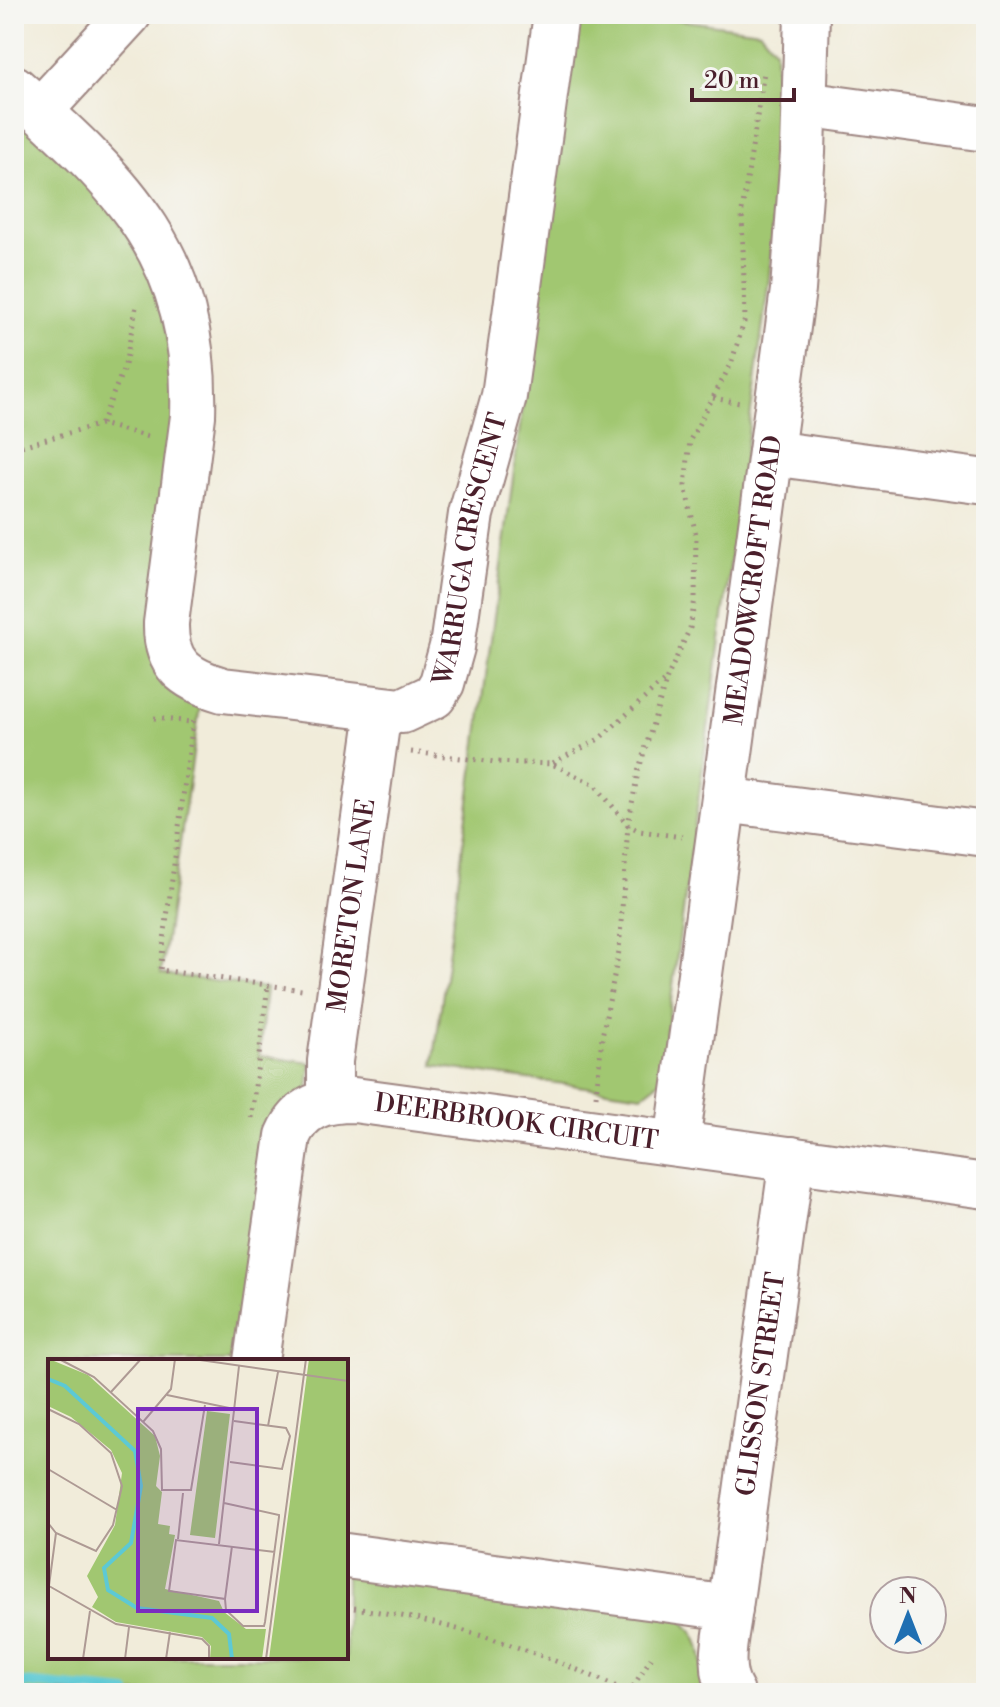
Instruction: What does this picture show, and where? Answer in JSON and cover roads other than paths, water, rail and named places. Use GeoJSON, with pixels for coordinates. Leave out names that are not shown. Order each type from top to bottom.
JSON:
{"type":"FeatureCollection","features":[{"type":"Feature","properties":{"kind":"street"},"geometry":{"type":"LineString","coordinates":[[27,99],[129,14]]}},
{"type":"Feature","properties":{"kind":"street","name":"WARRUGA CRESCENT"},"geometry":{"type":"LineString","coordinates":[[27,99],[124,193],[151,232],[175,282],[190,338],[194,383],[190,444],[165,639],[175,667],[196,702],[223,690],[376,729],[434,696],[447,670],[471,514],[504,396],[556,14]]}},
{"type":"Feature","properties":{"kind":"street","name":"MEADOWCROFT ROAD"},"geometry":{"type":"LineString","coordinates":[[677,1143],[793,290],[807,14]]}},
{"type":"Feature","properties":{"kind":"street"},"geometry":{"type":"LineString","coordinates":[[804,104],[986,129]]}},
{"type":"Feature","properties":{"kind":"street"},"geometry":{"type":"LineString","coordinates":[[771,453],[986,482]]}},
{"type":"Feature","properties":{"kind":"street","name":"MORETON LANE"},"geometry":{"type":"LineString","coordinates":[[330,1100],[329,1072],[338,995],[376,729]]}},
{"type":"Feature","properties":{"kind":"street"},"geometry":{"type":"LineString","coordinates":[[724,800],[986,834]]}},
{"type":"Feature","properties":{"kind":"street"},"geometry":{"type":"LineString","coordinates":[[256,1359],[288,1136],[300,1115],[313,1105],[330,1100]]}},
{"type":"Feature","properties":{"kind":"street","name":"DEERBROOK CIRCUIT"},"geometry":{"type":"LineString","coordinates":[[330,1100],[354,1100],[986,1186]]}},
{"type":"Feature","properties":{"kind":"street","name":"GLISSON STREET"},"geometry":{"type":"LineString","coordinates":[[730,1608],[792,1159]]}},
{"type":"Feature","properties":{"kind":"street"},"geometry":{"type":"LineString","coordinates":[[348,1556],[730,1608],[724,1674],[732,1693]]}},
{"type":"Feature","properties":{"kind":"waterway"},"geometry":{"type":"LineString","coordinates":[[14,570],[20,622],[14,675]]}},
{"type":"Feature","properties":{"kind":"waterway"},"geometry":{"type":"LineString","coordinates":[[14,1682],[127,1693]]}}]}
